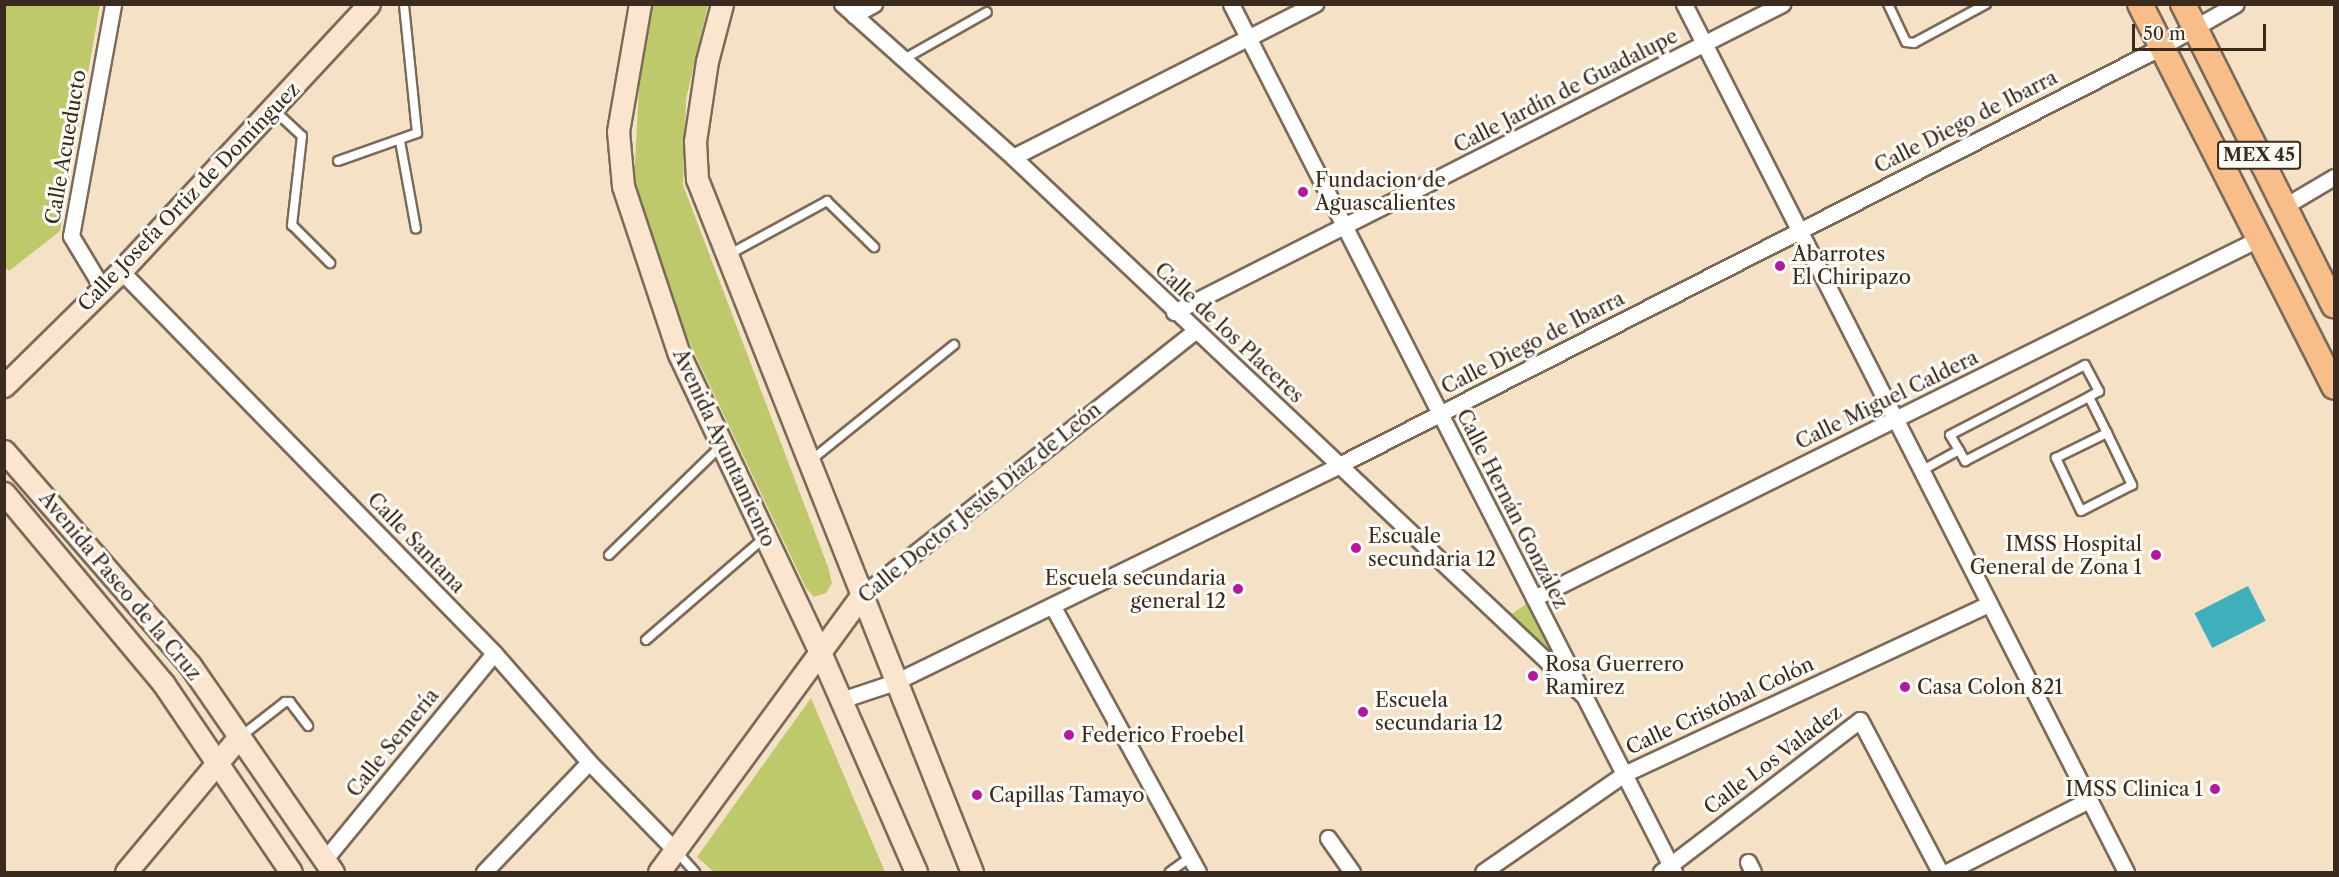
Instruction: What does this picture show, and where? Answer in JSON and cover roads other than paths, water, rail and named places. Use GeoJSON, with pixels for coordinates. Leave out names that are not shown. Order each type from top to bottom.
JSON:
{"type":"FeatureCollection","features":[{"type":"Feature","properties":{"kind":"main road","name":"Calle Josefa Ortiz de Domínguez"},"geometry":{"type":"LineString","coordinates":[[4,387],[281,116],[369,4]]}},
{"type":"Feature","properties":{"kind":"main road","name":"Avenida Ayuntamiento"},"geometry":{"type":"LineString","coordinates":[[640,4],[618,131],[623,186],[679,354],[820,652],[916,873]]}},
{"type":"Feature","properties":{"kind":"main road"},"geometry":{"type":"LineString","coordinates":[[722,4],[707,61],[695,141],[697,179],[972,873]]}},
{"type":"Feature","properties":{"kind":"main road","name":"MEX 45"},"geometry":{"type":"LineString","coordinates":[[2140,4],[2333,388]]}},
{"type":"Feature","properties":{"kind":"main road","name":"MEX 45"},"geometry":{"type":"LineString","coordinates":[[2183,4],[2334,305]]}},
{"type":"Feature","properties":{"kind":"main road","name":"Avenida Paseo de la Cruz"},"geometry":{"type":"LineString","coordinates":[[4,451],[190,664],[238,738],[329,866]]}},
{"type":"Feature","properties":{"kind":"main road","name":"Avenida Paseo de la Cruz"},"geometry":{"type":"LineString","coordinates":[[4,493],[163,683],[291,873]]}},
{"type":"Feature","properties":{"kind":"main road","name":"Calle Doctor Jesús Díaz de León"},"geometry":{"type":"LineString","coordinates":[[659,873],[862,595]]}},
{"type":"Feature","properties":{"kind":"main road"},"geometry":{"type":"LineString","coordinates":[[126,873],[238,738]]}},
{"type":"Feature","properties":{"kind":"street","name":"Calle Acueducto"},"geometry":{"type":"LineString","coordinates":[[103,289],[71,236],[113,4]]}},
{"type":"Feature","properties":{"kind":"street","name":"Calle de los Placeres"},"geometry":{"type":"LineString","coordinates":[[842,4],[1013,157],[1174,312],[1196,330],[1584,696]]}},
{"type":"Feature","properties":{"kind":"street"},"geometry":{"type":"LineString","coordinates":[[854,15],[873,4]]}},
{"type":"Feature","properties":{"kind":"street","name":"Calle Hernán González"},"geometry":{"type":"LineString","coordinates":[[1231,4],[1624,774],[1668,870]]}},
{"type":"Feature","properties":{"kind":"street"},"geometry":{"type":"LineString","coordinates":[[1013,157],[1315,4]]}},
{"type":"Feature","properties":{"kind":"street"},"geometry":{"type":"LineString","coordinates":[[1684,4],[2126,873]]}},
{"type":"Feature","properties":{"kind":"street","name":"Calle Jardín de Guadalupe"},"geometry":{"type":"LineString","coordinates":[[1174,312],[1782,4]]}},
{"type":"Feature","properties":{"kind":"street","name":"Calle Diego de Ibarra"},"geometry":{"type":"LineString","coordinates":[[841,700],[895,682],[1053,607],[1339,465],[2161,47],[2236,4]]}},
{"type":"Feature","properties":{"kind":"street"},"geometry":{"type":"LineString","coordinates":[[2285,206],[2334,177]]}},
{"type":"Feature","properties":{"kind":"street","name":"Calle Miguel Caldera"},"geometry":{"type":"LineString","coordinates":[[1534,598],[2258,239]]}},
{"type":"Feature","properties":{"kind":"street","name":"Calle Santana"},"geometry":{"type":"LineString","coordinates":[[121,271],[494,653],[589,762],[675,850]]}},
{"type":"Feature","properties":{"kind":"street","name":"Calle Doctor Jesús Díaz de León"},"geometry":{"type":"LineString","coordinates":[[862,595],[1196,330]]}},
{"type":"Feature","properties":{"kind":"street","name":"Calle Cristóbal Colón"},"geometry":{"type":"LineString","coordinates":[[1483,873],[1624,774],[1989,604]]}},
{"type":"Feature","properties":{"kind":"street"},"geometry":{"type":"LineString","coordinates":[[1053,607],[1198,873]]}},
{"type":"Feature","properties":{"kind":"street","name":"Calle Semería"},"geometry":{"type":"LineString","coordinates":[[329,866],[494,653]]}},
{"type":"Feature","properties":{"kind":"street","name":"Calle Los Valadez"},"geometry":{"type":"LineString","coordinates":[[1668,870],[1860,720],[1940,873]]}},
{"type":"Feature","properties":{"kind":"street"},"geometry":{"type":"LineString","coordinates":[[484,873],[589,762]]}},
{"type":"Feature","properties":{"kind":"street"},"geometry":{"type":"LineString","coordinates":[[1947,873],[2089,800]]}},
{"type":"Feature","properties":{"kind":"street"},"geometry":{"type":"LineString","coordinates":[[1328,838],[1352,873]]}},
{"type":"Feature","properties":{"kind":"lane"},"geometry":{"type":"LineString","coordinates":[[338,161],[417,134],[404,4]]}},
{"type":"Feature","properties":{"kind":"lane"},"geometry":{"type":"LineString","coordinates":[[1888,4],[1906,42],[1914,43],[1986,4]]}},
{"type":"Feature","properties":{"kind":"lane"},"geometry":{"type":"LineString","coordinates":[[904,59],[987,12]]}},
{"type":"Feature","properties":{"kind":"lane"},"geometry":{"type":"LineString","coordinates":[[281,116],[302,136],[292,225],[330,263]]}},
{"type":"Feature","properties":{"kind":"lane"},"geometry":{"type":"LineString","coordinates":[[400,141],[416,229]]}},
{"type":"Feature","properties":{"kind":"lane"},"geometry":{"type":"LineString","coordinates":[[727,256],[827,201],[874,247]]}},
{"type":"Feature","properties":{"kind":"lane"},"geometry":{"type":"LineString","coordinates":[[809,462],[954,345]]}},
{"type":"Feature","properties":{"kind":"lane"},"geometry":{"type":"LineString","coordinates":[[2085,364],[2099,391],[1965,461],[1959,450],[1950,435],[2085,364]]}},
{"type":"Feature","properties":{"kind":"lane"},"geometry":{"type":"LineString","coordinates":[[2089,397],[2108,433],[2132,485],[2081,511],[2056,458],[2108,433]]}},
{"type":"Feature","properties":{"kind":"lane"},"geometry":{"type":"LineString","coordinates":[[609,555],[722,445]]}},
{"type":"Feature","properties":{"kind":"lane"},"geometry":{"type":"LineString","coordinates":[[1921,471],[1959,450]]}},
{"type":"Feature","properties":{"kind":"lane"},"geometry":{"type":"LineString","coordinates":[[646,640],[765,537]]}},
{"type":"Feature","properties":{"kind":"lane"},"geometry":{"type":"LineString","coordinates":[[238,738],[285,702],[290,702],[308,726]]}},
{"type":"Feature","properties":{"kind":"lane"},"geometry":{"type":"LineString","coordinates":[[675,850],[695,873]]}},
{"type":"Feature","properties":{"kind":"lane"},"geometry":{"type":"LineString","coordinates":[[1170,873],[1190,858]]}},
{"type":"Feature","properties":{"kind":"water"},"geometry":{"type":"Polygon","coordinates":[[[2248,586],[2266,621],[2212,648],[2195,613],[2248,586]]]}},
{"type":"Feature","properties":{"kind":"place","name":"Fundacion de Aguascalientes"},"geometry":{"type":"Point","coordinates":[1303,192]}},
{"type":"Feature","properties":{"kind":"place","name":"Abarrotes El Chiripazo"},"geometry":{"type":"Point","coordinates":[1780,266]}},
{"type":"Feature","properties":{"kind":"place","name":"Escuale secundaria 12"},"geometry":{"type":"Point","coordinates":[1356,548]}},
{"type":"Feature","properties":{"kind":"place","name":"IMSS Hospital General de Zona 1"},"geometry":{"type":"Point","coordinates":[2156,555]}},
{"type":"Feature","properties":{"kind":"place","name":"Escuela secundaria general 12"},"geometry":{"type":"Point","coordinates":[1238,589]}},
{"type":"Feature","properties":{"kind":"place","name":"Rosa Guerrero Ramirez"},"geometry":{"type":"Point","coordinates":[1533,676]}},
{"type":"Feature","properties":{"kind":"place","name":"Casa Colon 821"},"geometry":{"type":"Point","coordinates":[1905,687]}},
{"type":"Feature","properties":{"kind":"place","name":"Escuela secundaria 12"},"geometry":{"type":"Point","coordinates":[1363,712]}},
{"type":"Feature","properties":{"kind":"place","name":"Federico Froebel"},"geometry":{"type":"Point","coordinates":[1069,735]}},
{"type":"Feature","properties":{"kind":"place","name":"IMSS Clinica 1"},"geometry":{"type":"Point","coordinates":[2215,789]}},
{"type":"Feature","properties":{"kind":"place","name":"Capillas Tamayo"},"geometry":{"type":"Point","coordinates":[977,795]}}]}
